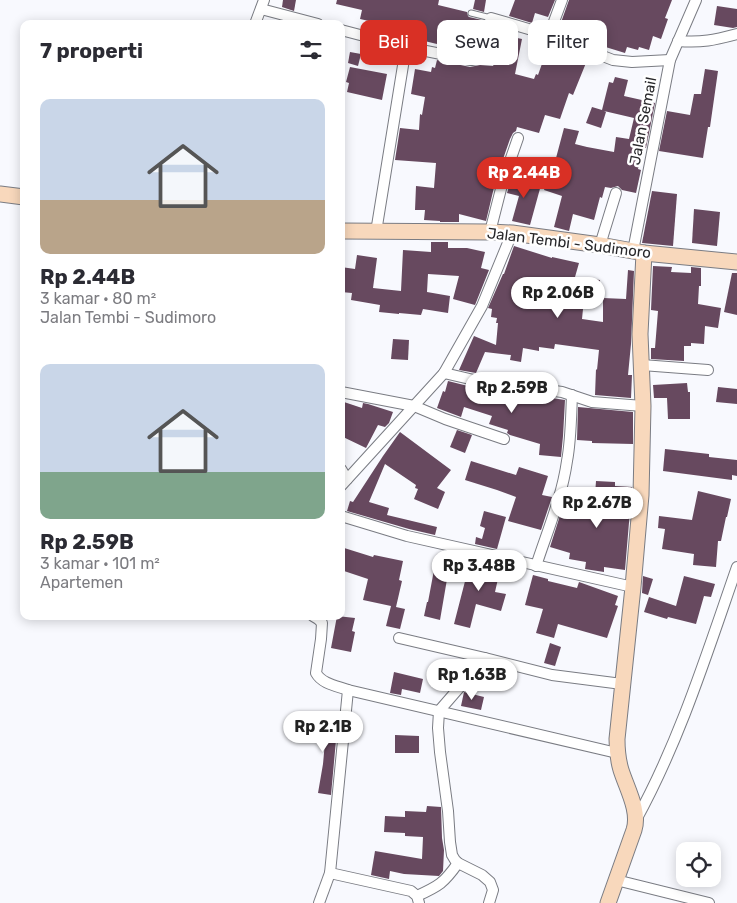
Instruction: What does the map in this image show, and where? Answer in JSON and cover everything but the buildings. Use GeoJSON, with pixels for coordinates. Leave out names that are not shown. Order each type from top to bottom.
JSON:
{"type":"FeatureCollection","features":[{"type":"Feature","properties":{"kind":"street"},"geometry":{"type":"LineString","coordinates":[[555,20],[562,0]]}},
{"type":"Feature","properties":{"kind":"street","name":"Jalan Semail"},"geometry":{"type":"LineString","coordinates":[[638,252],[670,60],[696,0]]}},
{"type":"Feature","properties":{"kind":"street"},"geometry":{"type":"LineString","coordinates":[[256,20],[262,4],[307,20]]}},
{"type":"Feature","properties":{"kind":"street"},"geometry":{"type":"LineString","coordinates":[[427,51],[471,60],[476,59],[480,55],[491,18],[528,29]]}},
{"type":"Feature","properties":{"kind":"street"},"geometry":{"type":"LineString","coordinates":[[345,31],[360,35]]}},
{"type":"Feature","properties":{"kind":"street"},"geometry":{"type":"LineString","coordinates":[[678,41],[710,41],[737,34]]}},
{"type":"Feature","properties":{"kind":"street"},"geometry":{"type":"LineString","coordinates":[[607,58],[632,62],[670,60]]}},
{"type":"Feature","properties":{"kind":"street"},"geometry":{"type":"LineString","coordinates":[[376,232],[403,65]]}},
{"type":"Feature","properties":{"kind":"street"},"geometry":{"type":"LineString","coordinates":[[490,232],[503,181],[518,138]]}},
{"type":"Feature","properties":{"kind":"street"},"geometry":{"type":"LineString","coordinates":[[600,245],[616,193]]}},
{"type":"Feature","properties":{"kind":"street"},"geometry":{"type":"LineString","coordinates":[[0,194],[20,196]]}},
{"type":"Feature","properties":{"kind":"street","name":"Jalan Tembi - Sudimoro"},"geometry":{"type":"LineString","coordinates":[[345,231],[512,233],[638,252],[737,262]]}},
{"type":"Feature","properties":{"kind":"street"},"geometry":{"type":"LineString","coordinates":[[345,481],[444,373],[482,306],[512,233]]}},
{"type":"Feature","properties":{"kind":"street"},"geometry":{"type":"LineString","coordinates":[[636,820],[617,753],[617,729],[641,495],[644,406],[638,252]]}},
{"type":"Feature","properties":{"kind":"street"},"geometry":{"type":"LineString","coordinates":[[642,365],[708,370]]}},
{"type":"Feature","properties":{"kind":"street"},"geometry":{"type":"LineString","coordinates":[[444,373],[474,380],[562,392],[592,402],[644,406]]}},
{"type":"Feature","properties":{"kind":"street"},"geometry":{"type":"LineString","coordinates":[[345,393],[414,406],[504,439]]}},
{"type":"Feature","properties":{"kind":"street"},"geometry":{"type":"LineString","coordinates":[[536,566],[566,470],[572,396]]}},
{"type":"Feature","properties":{"kind":"street"},"geometry":{"type":"LineString","coordinates":[[345,517],[407,536],[633,587]]}},
{"type":"Feature","properties":{"kind":"street"},"geometry":{"type":"LineString","coordinates":[[608,903],[636,820],[652,792],[673,745],[737,568]]}},
{"type":"Feature","properties":{"kind":"street"},"geometry":{"type":"LineString","coordinates":[[319,620],[322,623],[316,673],[322,680],[348,690],[617,753]]}},
{"type":"Feature","properties":{"kind":"street"},"geometry":{"type":"LineString","coordinates":[[399,638],[552,674],[622,684]]}},
{"type":"Feature","properties":{"kind":"street"},"geometry":{"type":"LineString","coordinates":[[485,658],[439,711],[439,739],[452,855],[458,863],[490,882],[493,890],[489,903]]}},
{"type":"Feature","properties":{"kind":"street"},"geometry":{"type":"LineString","coordinates":[[319,903],[330,873],[348,690]]}},
{"type":"Feature","properties":{"kind":"street"},"geometry":{"type":"LineString","coordinates":[[330,873],[410,891],[418,899],[446,880],[458,863]]}},
{"type":"Feature","properties":{"kind":"street"},"geometry":{"type":"LineString","coordinates":[[616,880],[709,903]]}},
{"type":"Feature","properties":{"kind":"lane"},"geometry":{"type":"LineString","coordinates":[[471,13],[491,18]]}}]}
